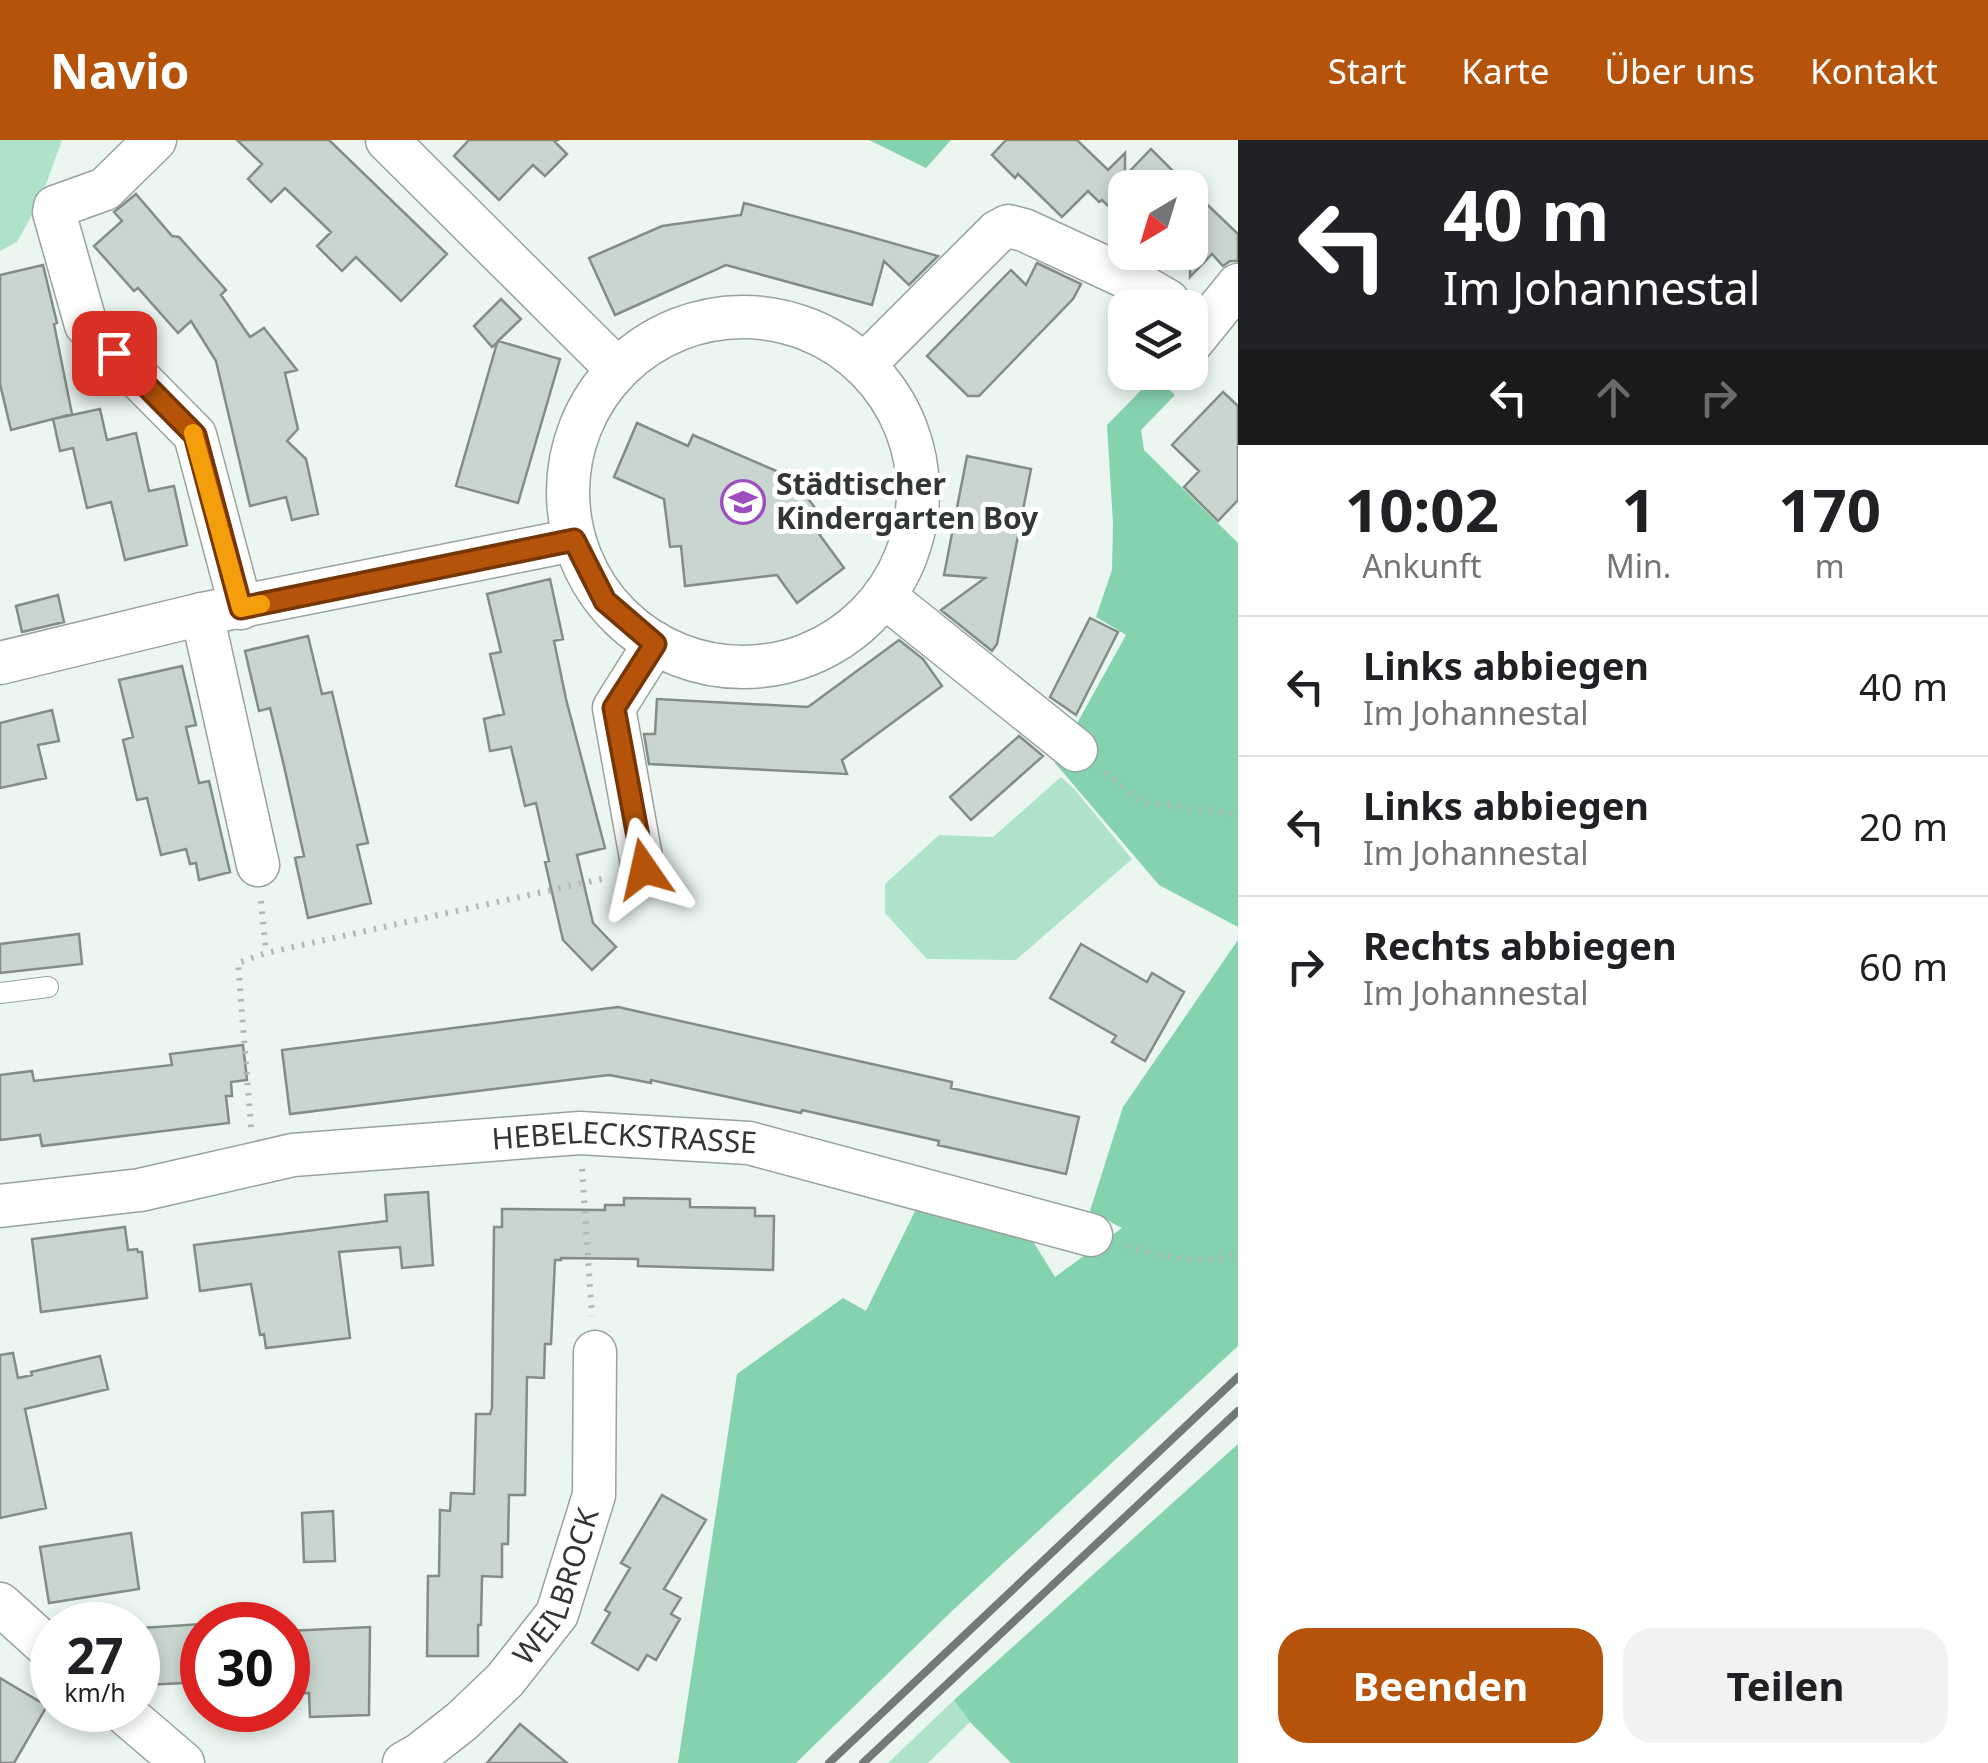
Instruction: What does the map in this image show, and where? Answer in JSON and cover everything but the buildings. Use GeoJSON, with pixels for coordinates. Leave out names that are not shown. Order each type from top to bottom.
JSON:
{"type":"FeatureCollection","features":[{"type":"Feature","properties":{"kind":"street"},"geometry":{"type":"LineString","coordinates":[[155,140],[105,189],[55,207],[54,212],[86,325],[195,435],[258,864]]}},
{"type":"Feature","properties":{"kind":"street"},"geometry":{"type":"LineString","coordinates":[[386,140],[615,367]]}},
{"type":"Feature","properties":{"kind":"street"},"geometry":{"type":"LineString","coordinates":[[865,364],[997,232],[1008,226],[1024,230],[1147,290]]}},
{"type":"Feature","properties":{"kind":"street"},"geometry":{"type":"LineString","coordinates":[[1208,322],[1238,285]]}},
{"type":"Feature","properties":{"kind":"street"},"geometry":{"type":"LineString","coordinates":[[756,316],[828,338],[865,364],[904,420],[919,473],[912,542],[884,596],[844,638],[784,668],[723,666],[655,644],[605,601],[574,540],[565,493],[574,433],[615,367],[688,324],[756,316]]}},
{"type":"Feature","properties":{"kind":"street"},"geometry":{"type":"LineString","coordinates":[[0,663],[222,611],[574,540]]}},
{"type":"Feature","properties":{"kind":"street"},"geometry":{"type":"LineString","coordinates":[[884,596],[1076,750]]}},
{"type":"Feature","properties":{"kind":"street"},"geometry":{"type":"LineString","coordinates":[[644,869],[614,708],[655,644]]}},
{"type":"Feature","properties":{"kind":"street","name":"HEBELECKSTRASSE"},"geometry":{"type":"LineString","coordinates":[[0,1206],[140,1190],[294,1155],[580,1133],[749,1144],[1091,1235]]}},
{"type":"Feature","properties":{"kind":"street","name":"WEILBROCK"},"geometry":{"type":"LineString","coordinates":[[404,1763],[462,1721],[505,1680],[556,1614],[594,1495],[595,1352]]}},
{"type":"Feature","properties":{"kind":"street"},"geometry":{"type":"LineString","coordinates":[[0,1604],[30,1631]]}},
{"type":"Feature","properties":{"kind":"street"},"geometry":{"type":"LineString","coordinates":[[147,1732],[183,1763]]}},
{"type":"Feature","properties":{"kind":"lane"},"geometry":{"type":"LineString","coordinates":[[0,993],[48,987]]}},
{"type":"Feature","properties":{"kind":"path"},"geometry":{"type":"LineString","coordinates":[[1076,750],[1143,802],[1238,814]]}},
{"type":"Feature","properties":{"kind":"path"},"geometry":{"type":"LineString","coordinates":[[258,864],[266,953]]}},
{"type":"Feature","properties":{"kind":"path"},"geometry":{"type":"LineString","coordinates":[[253,1163],[238,962],[644,869]]}},
{"type":"Feature","properties":{"kind":"path"},"geometry":{"type":"LineString","coordinates":[[580,1133],[595,1352]]}},
{"type":"Feature","properties":{"kind":"path"},"geometry":{"type":"LineString","coordinates":[[1091,1235],[1176,1260],[1228,1257],[1238,1252]]}},
{"type":"Feature","properties":{"kind":"green space"},"geometry":{"type":"Polygon","coordinates":[[[0,140],[62,140],[40,201],[17,242],[0,251],[0,140]]]}},
{"type":"Feature","properties":{"kind":"green space"},"geometry":{"type":"Polygon","coordinates":[[[869,140],[951,140],[926,168],[869,140]]]}},
{"type":"Feature","properties":{"kind":"green space"},"geometry":{"type":"Polygon","coordinates":[[[1141,390],[1170,390],[1175,395],[1141,430],[1144,450],[1238,543],[1238,927],[1159,885],[1055,763],[1126,635],[1096,617],[1112,570],[1107,425],[1141,390]]]}},
{"type":"Feature","properties":{"kind":"green space"},"geometry":{"type":"Polygon","coordinates":[[[1061,777],[1132,859],[1016,960],[927,959],[885,913],[885,884],[939,835],[993,837],[1061,777]]]}},
{"type":"Feature","properties":{"kind":"green space"},"geometry":{"type":"Polygon","coordinates":[[[1238,940],[1238,1346],[953,1610],[796,1763],[678,1763],[737,1374],[843,1298],[866,1311],[920,1201],[1031,1238],[1055,1277],[1122,1228],[1090,1211],[1123,1107],[1238,940]]]}},
{"type":"Feature","properties":{"kind":"green space"},"geometry":{"type":"Polygon","coordinates":[[[1238,1444],[1238,1763],[1011,1763],[954,1700],[1238,1444]]]}},
{"type":"Feature","properties":{"kind":"green space"},"geometry":{"type":"Polygon","coordinates":[[[954,1700],[970,1722],[928,1763],[888,1763],[954,1700]]]}},
{"type":"Feature","properties":{"kind":"railway"},"geometry":{"type":"LineString","coordinates":[[829,1763],[1238,1377]]}},
{"type":"Feature","properties":{"kind":"railway"},"geometry":{"type":"LineString","coordinates":[[863,1763],[1238,1411]]}},
{"type":"Feature","properties":{"kind":"slow traffic"},"geometry":{"type":"LineString","coordinates":[[193,433],[241,608],[261,604]]}},
{"type":"Feature","properties":{"kind":"place","name":"Städtischer Kindergarten Boy"},"geometry":{"type":"Point","coordinates":[743,502]}},
{"type":"Feature","properties":{"kind":"route"},"geometry":{"type":"LineString","coordinates":[[114,353],[195,435],[241,608],[574,540],[605,601],[655,644],[614,708],[644,869]]}}]}
